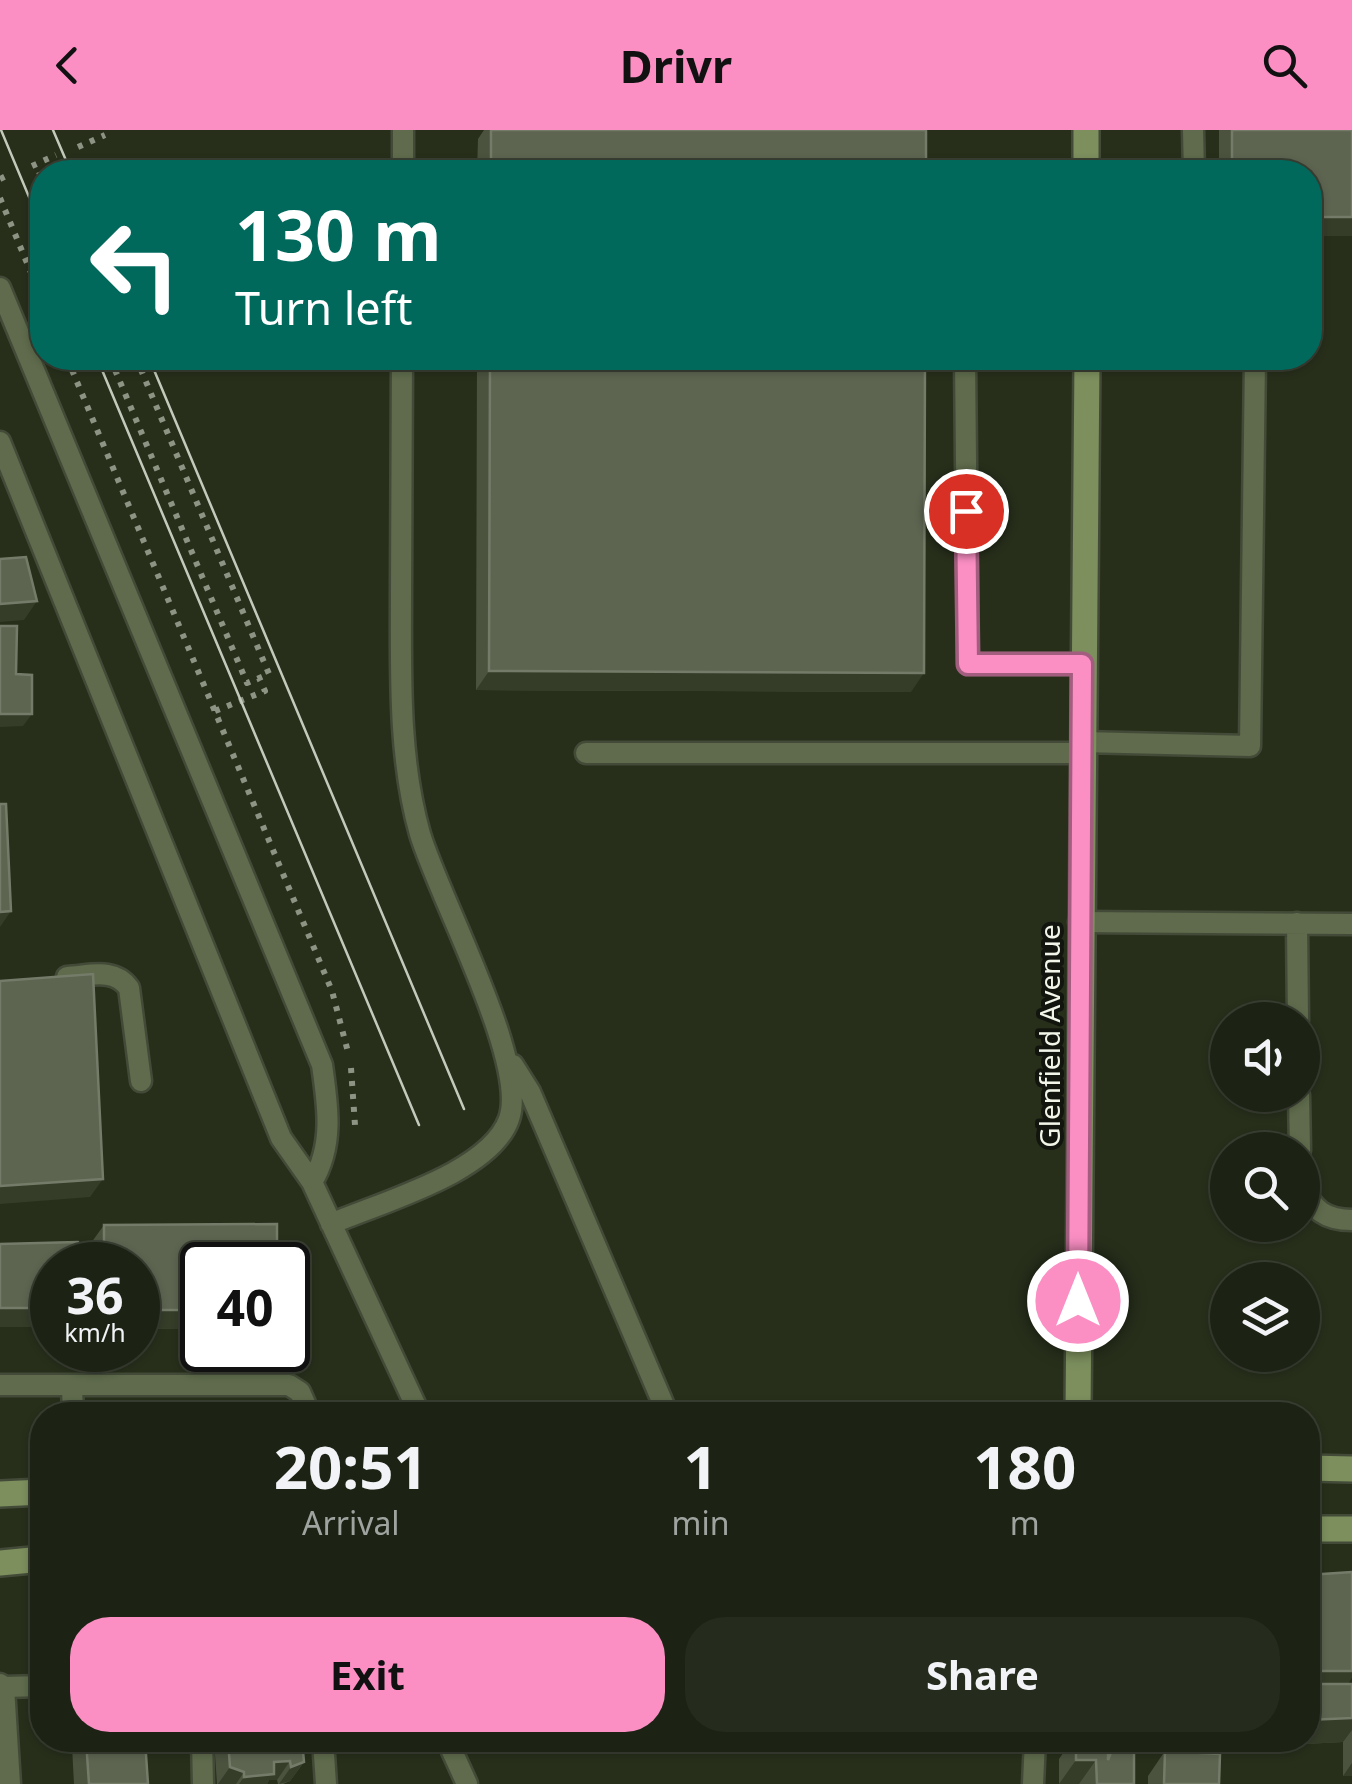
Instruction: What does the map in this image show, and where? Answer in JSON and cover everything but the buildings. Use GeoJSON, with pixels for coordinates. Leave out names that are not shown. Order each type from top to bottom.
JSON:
{"type":"FeatureCollection","features":[{"type":"Feature","properties":{"kind":"street"},"geometry":{"type":"LineString","coordinates":[[1086,130],[1086,160]]}},
{"type":"Feature","properties":{"kind":"street","name":"Glenfield Avenue"},"geometry":{"type":"LineString","coordinates":[[1078,1402],[1086,370]]}},
{"type":"Feature","properties":{"kind":"street"},"geometry":{"type":"LineString","coordinates":[[1320,1468],[1352,1468]]}},
{"type":"Feature","properties":{"kind":"street"},"geometry":{"type":"LineString","coordinates":[[0,1494],[30,1493]]}},
{"type":"Feature","properties":{"kind":"street"},"geometry":{"type":"LineString","coordinates":[[1320,1529],[1352,1529]]}},
{"type":"Feature","properties":{"kind":"street"},"geometry":{"type":"LineString","coordinates":[[0,1562],[30,1561]]}},
{"type":"Feature","properties":{"kind":"lane"},"geometry":{"type":"LineString","coordinates":[[403,130],[403,160]]}},
{"type":"Feature","properties":{"kind":"lane"},"geometry":{"type":"LineString","coordinates":[[1194,130],[1194,160]]}},
{"type":"Feature","properties":{"kind":"lane"},"geometry":{"type":"LineString","coordinates":[[0,288],[30,360]]}},
{"type":"Feature","properties":{"kind":"lane"},"geometry":{"type":"LineString","coordinates":[[34,370],[322,1065],[329,1113],[324,1163],[312,1182]]}},
{"type":"Feature","properties":{"kind":"lane"},"geometry":{"type":"LineString","coordinates":[[402,370],[401,672],[420,831],[506,1054],[530,1092],[662,1402]]}},
{"type":"Feature","properties":{"kind":"lane"},"geometry":{"type":"LineString","coordinates":[[965,370],[968,664],[1082,664]]}},
{"type":"Feature","properties":{"kind":"lane"},"geometry":{"type":"LineString","coordinates":[[586,753],[1250,746],[1255,370]]}},
{"type":"Feature","properties":{"kind":"lane"},"geometry":{"type":"LineString","coordinates":[[0,442],[281,1138],[312,1182],[414,1402]]}},
{"type":"Feature","properties":{"kind":"lane"},"geometry":{"type":"LineString","coordinates":[[1079,922],[1352,924]]}},
{"type":"Feature","properties":{"kind":"lane"},"geometry":{"type":"LineString","coordinates":[[1298,923],[1298,1002]]}},
{"type":"Feature","properties":{"kind":"lane"},"geometry":{"type":"LineString","coordinates":[[36,980],[110,974],[122,979],[129,988],[142,1081]]}},
{"type":"Feature","properties":{"kind":"lane"},"geometry":{"type":"LineString","coordinates":[[331,1224],[469,1164],[493,1147],[513,1107],[506,1054]]}},
{"type":"Feature","properties":{"kind":"lane"},"geometry":{"type":"LineString","coordinates":[[1320,1212],[1335,1220],[1352,1220]]}},
{"type":"Feature","properties":{"kind":"lane"},"geometry":{"type":"LineString","coordinates":[[0,1385],[289,1385],[300,1392],[304,1402]]}},
{"type":"Feature","properties":{"kind":"lane"},"geometry":{"type":"LineString","coordinates":[[72,1387],[73,1402]]}},
{"type":"Feature","properties":{"kind":"lane"},"geometry":{"type":"LineString","coordinates":[[10,1784],[2,1686],[30,1686]]}},
{"type":"Feature","properties":{"kind":"lane"},"geometry":{"type":"LineString","coordinates":[[203,1752],[204,1784]]}},
{"type":"Feature","properties":{"kind":"lane"},"geometry":{"type":"LineString","coordinates":[[324,1752],[326,1784]]}},
{"type":"Feature","properties":{"kind":"lane"},"geometry":{"type":"LineString","coordinates":[[453,1752],[466,1784]]}},
{"type":"Feature","properties":{"kind":"lane"},"geometry":{"type":"LineString","coordinates":[[1033,1784],[1035,1752]]}},
{"type":"Feature","properties":{"kind":"path"},"geometry":{"type":"LineString","coordinates":[[78,146],[105,135]]}},
{"type":"Feature","properties":{"kind":"path"},"geometry":{"type":"LineString","coordinates":[[45,160],[56,155]]}},
{"type":"Feature","properties":{"kind":"path"},"geometry":{"type":"LineString","coordinates":[[0,179],[10,174]]}},
{"type":"Feature","properties":{"kind":"path"},"geometry":{"type":"LineString","coordinates":[[0,198],[30,270]]}},
{"type":"Feature","properties":{"kind":"path"},"geometry":{"type":"LineString","coordinates":[[72,370],[332,991],[338,1018]]}},
{"type":"Feature","properties":{"kind":"path"},"geometry":{"type":"LineString","coordinates":[[115,370],[247,684],[269,674],[141,370]]}},
{"type":"Feature","properties":{"kind":"path"},"geometry":{"type":"LineString","coordinates":[[92,451],[104,446]]}},
{"type":"Feature","properties":{"kind":"path"},"geometry":{"type":"LineString","coordinates":[[215,712],[265,690],[260,678]]}},
{"type":"Feature","properties":{"kind":"tram line"},"geometry":{"type":"LineString","coordinates":[[1,130],[30,199]]}},
{"type":"Feature","properties":{"kind":"tram line"},"geometry":{"type":"LineString","coordinates":[[53,130],[66,160]]}},
{"type":"Feature","properties":{"kind":"tram line"},"geometry":{"type":"LineString","coordinates":[[102,370],[419,1125]]}},
{"type":"Feature","properties":{"kind":"tram line"},"geometry":{"type":"LineString","coordinates":[[154,370],[464,1109]]}},
{"type":"Feature","properties":{"kind":"route"},"geometry":{"type":"LineString","coordinates":[[966,511],[968,664],[1082,664],[1078,1301]]}}]}
